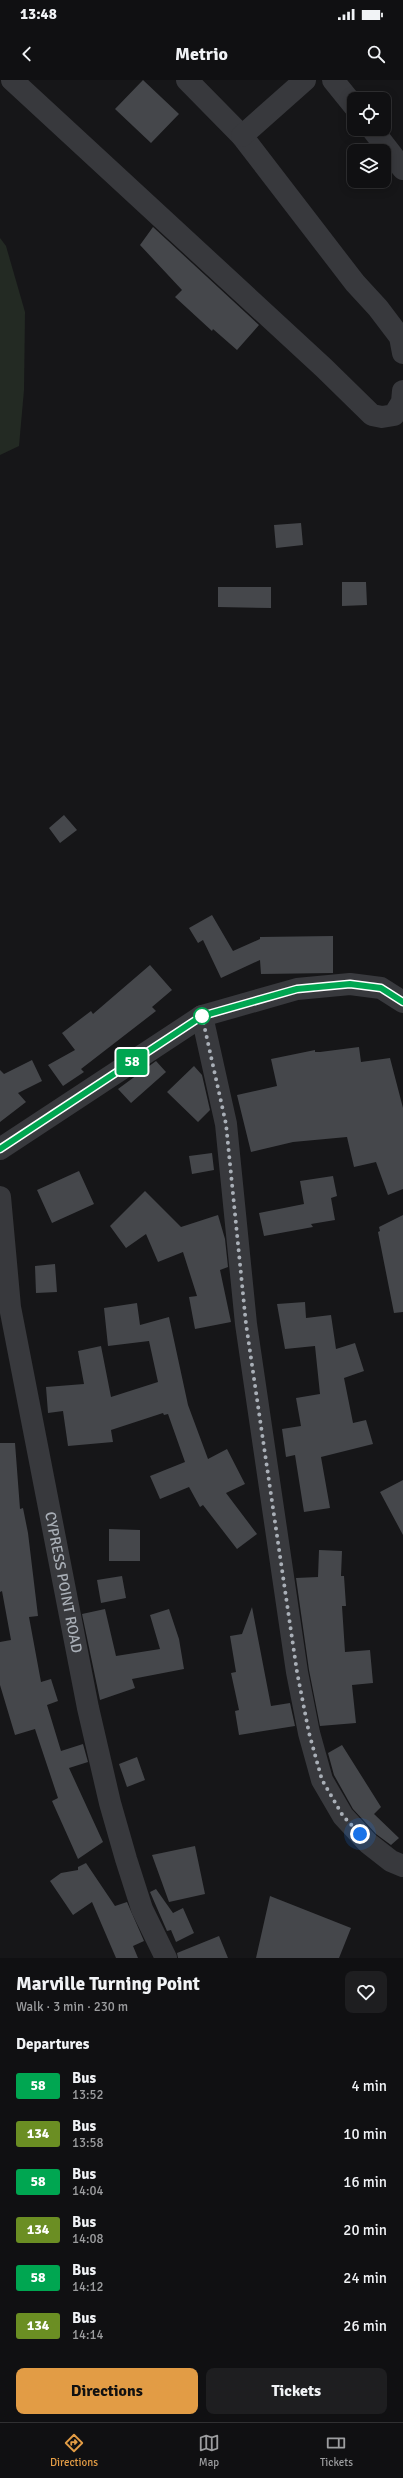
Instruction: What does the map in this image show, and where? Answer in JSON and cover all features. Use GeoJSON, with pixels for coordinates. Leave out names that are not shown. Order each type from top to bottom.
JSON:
{"type":"FeatureCollection","features":[{"type":"Feature","properties":{"kind":"street"},"geometry":{"type":"LineString","coordinates":[[12,80],[324,368],[372,415],[382,418],[394,415],[402,402],[403,391]]}},
{"type":"Feature","properties":{"kind":"street"},"geometry":{"type":"LineString","coordinates":[[187,80],[242,136],[355,283],[378,308],[400,337],[403,353]]}},
{"type":"Feature","properties":{"kind":"street"},"geometry":{"type":"LineString","coordinates":[[242,136],[305,80]]}},
{"type":"Feature","properties":{"kind":"street"},"geometry":{"type":"LineString","coordinates":[[333,80],[347,97]]}},
{"type":"Feature","properties":{"kind":"street"},"geometry":{"type":"LineString","coordinates":[[377,136],[403,169]]}},
{"type":"Feature","properties":{"kind":"street"},"geometry":{"type":"LineString","coordinates":[[0,1149],[202,1016],[297,989],[350,984],[381,988],[403,1002]]}},
{"type":"Feature","properties":{"kind":"street"},"geometry":{"type":"LineString","coordinates":[[202,1016],[226,1124],[246,1324],[296,1664],[309,1733],[322,1780],[343,1816],[368,1843],[391,1861],[403,1866]]}},
{"type":"Feature","properties":{"kind":"street","name":"CYPRESS POINT ROAD"},"geometry":{"type":"LineString","coordinates":[[0,1197],[10,1307],[71,1626],[110,1803],[142,1910],[166,1958]]}},
{"type":"Feature","properties":{"kind":"shaded area"},"geometry":{"type":"Polygon","coordinates":[[[0,238],[6,246],[25,312],[24,390],[19,446],[0,455],[0,238]]]}},
{"type":"Feature","properties":{"kind":"building"},"geometry":{"type":"Polygon","coordinates":[[[143,80],[179,114],[151,143],[115,109],[143,80]]]}},
{"type":"Feature","properties":{"kind":"building"},"geometry":{"type":"Polygon","coordinates":[[[153,227],[259,325],[237,350],[213,329],[212,331],[175,297],[182,290],[140,245],[153,227]]]}},
{"type":"Feature","properties":{"kind":"building"},"geometry":{"type":"Polygon","coordinates":[[[301,523],[303,545],[276,548],[274,525],[301,523]]]}},
{"type":"Feature","properties":{"kind":"building"},"geometry":{"type":"Polygon","coordinates":[[[342,582],[366,582],[367,605],[342,606],[342,582]]]}},
{"type":"Feature","properties":{"kind":"building"},"geometry":{"type":"Polygon","coordinates":[[[218,587],[271,587],[271,608],[218,607],[218,587]]]}},
{"type":"Feature","properties":{"kind":"building"},"geometry":{"type":"Polygon","coordinates":[[[64,815],[77,830],[60,843],[49,828],[64,815]]]}},
{"type":"Feature","properties":{"kind":"building"},"geometry":{"type":"Polygon","coordinates":[[[212,915],[233,951],[260,939],[260,937],[333,936],[333,973],[261,974],[260,960],[221,978],[203,940],[198,943],[189,928],[212,915]]]}},
{"type":"Feature","properties":{"kind":"building"},"geometry":{"type":"Polygon","coordinates":[[[150,965],[172,990],[152,1007],[156,1011],[81,1069],[84,1072],[63,1086],[48,1065],[75,1050],[62,1033],[91,1011],[93,1014],[150,965]]]}},
{"type":"Feature","properties":{"kind":"building"},"geometry":{"type":"Polygon","coordinates":[[[359,1047],[361,1062],[390,1058],[403,1108],[403,1189],[388,1195],[376,1162],[354,1167],[347,1137],[293,1142],[251,1152],[237,1095],[277,1086],[271,1059],[315,1050],[315,1052],[320,1052],[359,1047]]]}},
{"type":"Feature","properties":{"kind":"building"},"geometry":{"type":"Polygon","coordinates":[[[32,1060],[42,1081],[18,1093],[26,1102],[0,1122],[0,1070],[4,1074],[32,1060]]]}},
{"type":"Feature","properties":{"kind":"building"},"geometry":{"type":"Polygon","coordinates":[[[156,1061],[166,1072],[131,1103],[118,1089],[156,1061]]]}},
{"type":"Feature","properties":{"kind":"building"},"geometry":{"type":"Polygon","coordinates":[[[194,1066],[202,1075],[210,1110],[198,1122],[167,1092],[194,1066]]]}},
{"type":"Feature","properties":{"kind":"building"},"geometry":{"type":"Polygon","coordinates":[[[212,1153],[214,1170],[192,1174],[189,1156],[212,1153]]]}},
{"type":"Feature","properties":{"kind":"building"},"geometry":{"type":"Polygon","coordinates":[[[79,1171],[94,1204],[52,1223],[37,1190],[79,1171]]]}},
{"type":"Feature","properties":{"kind":"building"},"geometry":{"type":"Polygon","coordinates":[[[333,1176],[337,1196],[331,1198],[335,1220],[311,1224],[313,1227],[264,1236],[259,1213],[304,1204],[300,1181],[333,1176]]]}},
{"type":"Feature","properties":{"kind":"building"},"geometry":{"type":"Polygon","coordinates":[[[145,1191],[181,1227],[218,1215],[225,1239],[228,1267],[220,1270],[231,1322],[195,1329],[189,1297],[197,1296],[183,1252],[158,1262],[146,1234],[126,1248],[110,1226],[145,1191]]]}},
{"type":"Feature","properties":{"kind":"building"},"geometry":{"type":"Polygon","coordinates":[[[403,1215],[403,1312],[394,1313],[378,1232],[380,1231],[379,1227],[403,1215]]]}},
{"type":"Feature","properties":{"kind":"building"},"geometry":{"type":"Polygon","coordinates":[[[55,1264],[57,1292],[36,1293],[35,1266],[55,1264]]]}},
{"type":"Feature","properties":{"kind":"building"},"geometry":{"type":"Polygon","coordinates":[[[305,1302],[306,1318],[331,1315],[336,1349],[355,1343],[364,1371],[344,1378],[353,1423],[366,1420],[373,1444],[321,1457],[330,1508],[304,1512],[295,1455],[286,1457],[282,1429],[301,1426],[296,1398],[320,1394],[315,1346],[285,1349],[277,1304],[305,1302]]]}},
{"type":"Feature","properties":{"kind":"building"},"geometry":{"type":"Polygon","coordinates":[[[137,1303],[140,1325],[169,1317],[188,1405],[208,1459],[227,1449],[245,1484],[226,1493],[257,1534],[237,1549],[203,1505],[200,1507],[189,1487],[160,1499],[150,1476],[185,1462],[168,1414],[164,1415],[163,1413],[111,1430],[113,1442],[68,1446],[63,1411],[48,1413],[46,1387],[84,1384],[78,1351],[101,1346],[111,1397],[158,1382],[149,1341],[108,1346],[104,1308],[137,1303]]]}},
{"type":"Feature","properties":{"kind":"building"},"geometry":{"type":"Polygon","coordinates":[[[0,1443],[15,1443],[20,1509],[23,1508],[28,1533],[38,1616],[29,1617],[41,1682],[51,1679],[58,1701],[47,1705],[61,1751],[83,1744],[88,1762],[69,1768],[103,1842],[78,1859],[52,1801],[58,1798],[35,1729],[15,1735],[0,1685],[0,1642],[11,1640],[2,1591],[0,1592],[0,1443]]]}},
{"type":"Feature","properties":{"kind":"building"},"geometry":{"type":"Polygon","coordinates":[[[403,1480],[403,1535],[380,1492],[403,1480]]]}},
{"type":"Feature","properties":{"kind":"building"},"geometry":{"type":"Polygon","coordinates":[[[109,1529],[140,1530],[140,1561],[109,1561],[109,1529]]]}},
{"type":"Feature","properties":{"kind":"building"},"geometry":{"type":"Polygon","coordinates":[[[319,1550],[342,1551],[341,1576],[344,1576],[346,1606],[342,1606],[345,1652],[370,1650],[373,1683],[352,1685],[356,1723],[320,1726],[309,1670],[296,1578],[318,1577],[319,1550]]]}},
{"type":"Feature","properties":{"kind":"building"},"geometry":{"type":"Polygon","coordinates":[[[122,1576],[126,1598],[101,1603],[97,1580],[122,1576]]]}},
{"type":"Feature","properties":{"kind":"building"},"geometry":{"type":"Polygon","coordinates":[[[252,1607],[271,1706],[290,1703],[295,1726],[239,1735],[235,1711],[239,1710],[231,1673],[236,1672],[230,1636],[242,1634],[252,1607]]]}},
{"type":"Feature","properties":{"kind":"building"},"geometry":{"type":"Polygon","coordinates":[[[105,1609],[116,1656],[160,1649],[150,1615],[169,1609],[179,1639],[184,1669],[132,1679],[135,1688],[100,1700],[82,1614],[105,1609]]]}},
{"type":"Feature","properties":{"kind":"building"},"geometry":{"type":"Polygon","coordinates":[[[342,1745],[381,1807],[374,1814],[399,1838],[391,1845],[376,1834],[353,1809],[334,1775],[328,1753],[342,1745]]]}},
{"type":"Feature","properties":{"kind":"building"},"geometry":{"type":"Polygon","coordinates":[[[137,1757],[145,1780],[127,1787],[119,1764],[137,1757]]]}},
{"type":"Feature","properties":{"kind":"building"},"geometry":{"type":"Polygon","coordinates":[[[195,1846],[205,1894],[169,1902],[152,1855],[195,1846]]]}},
{"type":"Feature","properties":{"kind":"building"},"geometry":{"type":"Polygon","coordinates":[[[86,1863],[115,1906],[127,1902],[144,1941],[133,1946],[138,1958],[116,1958],[92,1902],[73,1915],[50,1881],[61,1873],[78,1870],[78,1867],[86,1863]]]}},
{"type":"Feature","properties":{"kind":"building"},"geometry":{"type":"Polygon","coordinates":[[[156,1889],[173,1913],[183,1908],[194,1933],[176,1942],[171,1930],[167,1931],[150,1892],[156,1889]]]}},
{"type":"Feature","properties":{"kind":"building"},"geometry":{"type":"Polygon","coordinates":[[[270,1896],[351,1928],[339,1958],[256,1958],[270,1896]]]}},
{"type":"Feature","properties":{"kind":"building"},"geometry":{"type":"Polygon","coordinates":[[[219,1936],[228,1958],[178,1958],[177,1953],[219,1936]]]}},
{"type":"Feature","properties":{"kind":"bus line","name":"58"},"geometry":{"type":"LineString","coordinates":[[0,1149],[202,1016],[297,989],[350,984],[381,988],[403,1002]]}},
{"type":"Feature","properties":{"kind":"route"},"geometry":{"type":"LineString","coordinates":[[202,1016],[226,1124],[246,1324],[297,1672],[309,1733],[322,1780],[343,1816],[360,1834]]}}]}
